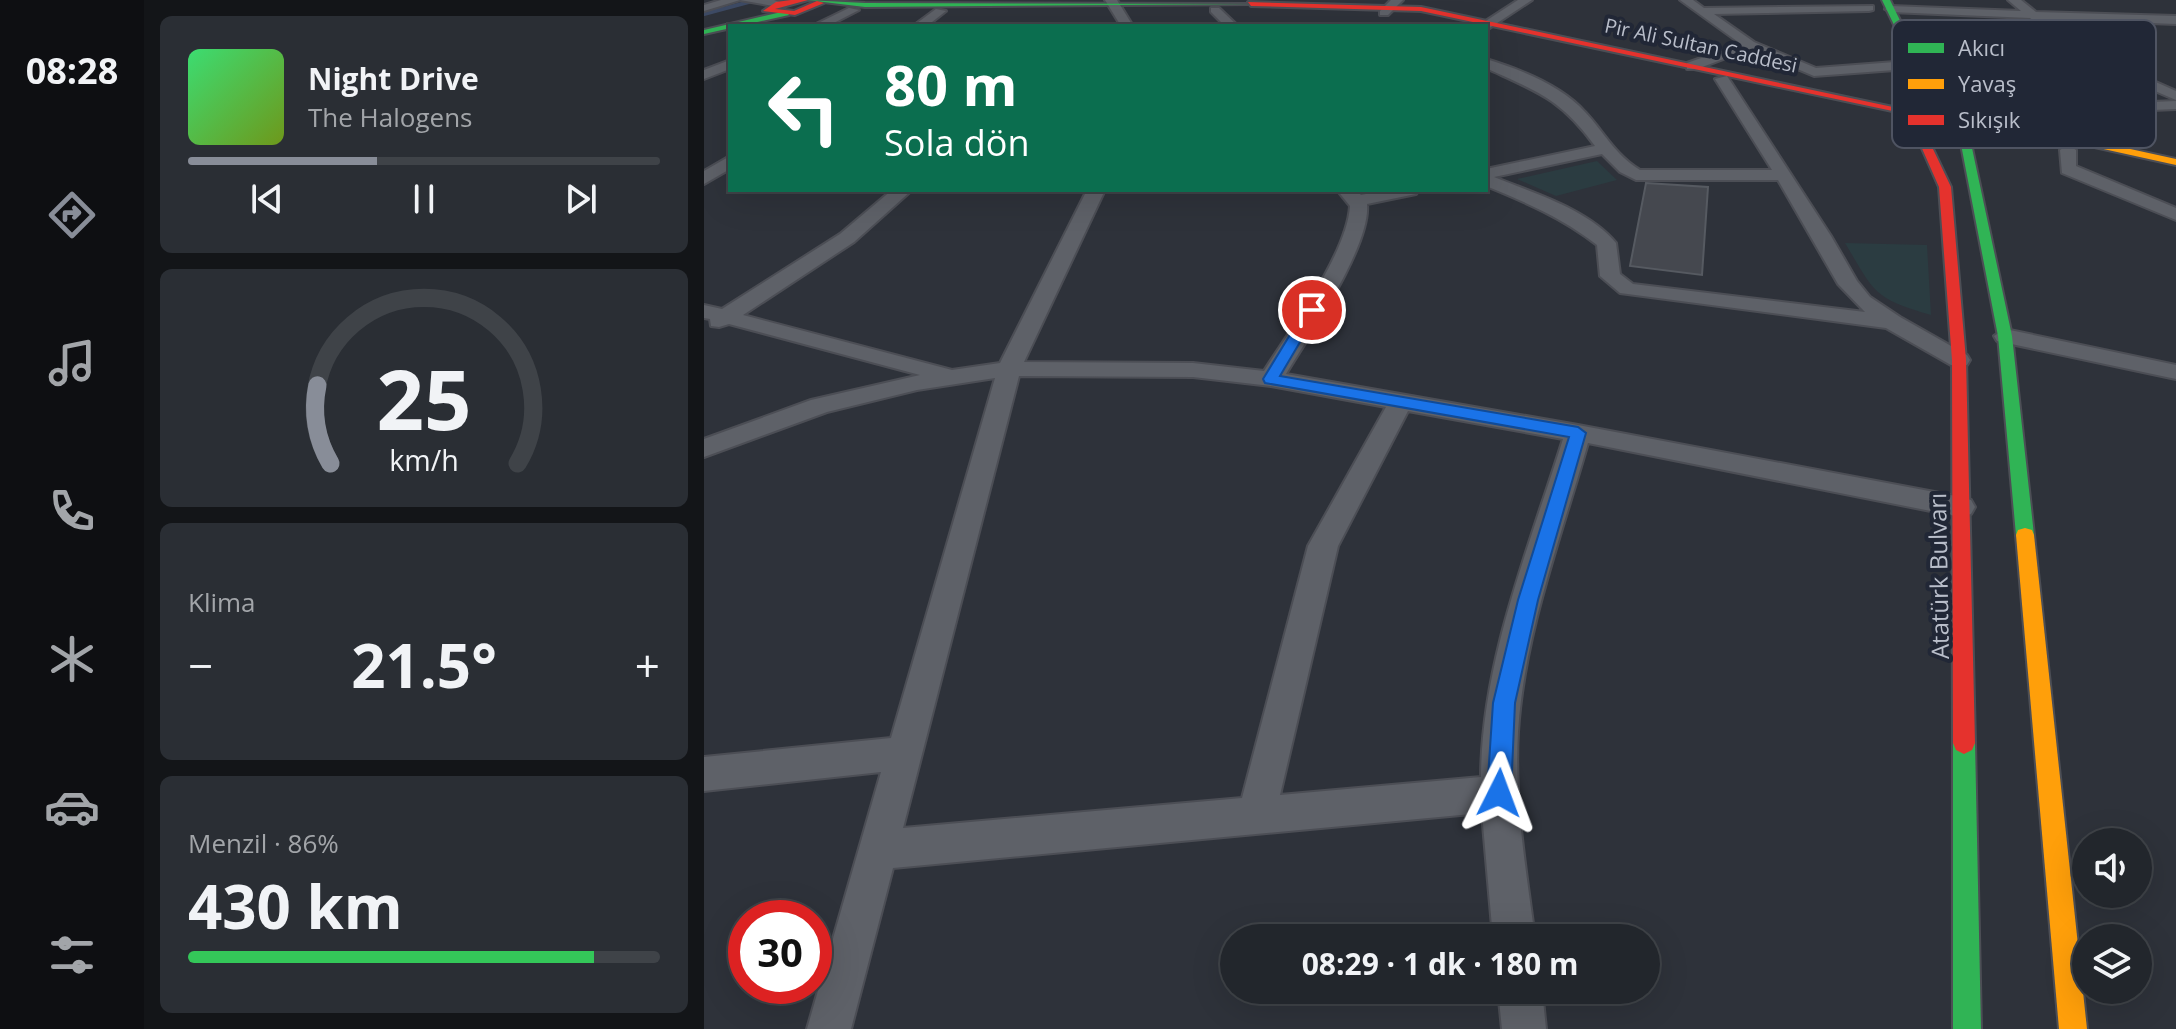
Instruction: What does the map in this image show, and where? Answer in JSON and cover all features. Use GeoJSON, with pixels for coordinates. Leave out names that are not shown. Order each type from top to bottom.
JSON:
{"type":"FeatureCollection","features":[{"type":"Feature","properties":{"kind":"main road"},"geometry":{"type":"LineString","coordinates":[[731,24],[797,4],[853,10],[951,5]]}},
{"type":"Feature","properties":{"kind":"main road"},"geometry":{"type":"LineString","coordinates":[[704,25],[797,4],[1118,10],[1209,5],[1348,10],[1391,7],[1477,24]]}},
{"type":"Feature","properties":{"kind":"main road"},"geometry":{"type":"LineString","coordinates":[[1391,7],[1459,24]]}},
{"type":"Feature","properties":{"kind":"main road"},"geometry":{"type":"LineString","coordinates":[[1877,8],[1892,29]]}},
{"type":"Feature","properties":{"kind":"main road"},"geometry":{"type":"LineString","coordinates":[[704,32],[728,25]]}},
{"type":"Feature","properties":{"kind":"main road"},"geometry":{"type":"LineString","coordinates":[[1488,26],[1726,77],[1892,95]]}},
{"type":"Feature","properties":{"kind":"main road","name":"Atatürk Bulvarı"},"geometry":{"type":"LineString","coordinates":[[1928,148],[1945,187],[1959,360],[1967,1029]]}},
{"type":"Feature","properties":{"kind":"main road"},"geometry":{"type":"LineString","coordinates":[[1963,148],[2005,336],[2073,1029]]}},
{"type":"Feature","properties":{"kind":"main road"},"geometry":{"type":"LineString","coordinates":[[2059,148],[2176,173]]}},
{"type":"Feature","properties":{"kind":"main road"},"geometry":{"type":"LineString","coordinates":[[2094,148],[2176,162]]}},
{"type":"Feature","properties":{"kind":"street"},"geometry":{"type":"LineString","coordinates":[[704,8],[734,0]]}},
{"type":"Feature","properties":{"kind":"street"},"geometry":{"type":"LineString","coordinates":[[746,0],[797,4]]}},
{"type":"Feature","properties":{"kind":"street"},"geometry":{"type":"LineString","coordinates":[[1488,25],[1526,0]]}},
{"type":"Feature","properties":{"kind":"street"},"geometry":{"type":"LineString","coordinates":[[1686,0],[1750,45],[1814,72],[1892,93]]}},
{"type":"Feature","properties":{"kind":"street"},"geometry":{"type":"LineString","coordinates":[[2014,0],[2040,20]]}},
{"type":"Feature","properties":{"kind":"street"},"geometry":{"type":"LineString","coordinates":[[922,24],[951,5]]}},
{"type":"Feature","properties":{"kind":"street"},"geometry":{"type":"LineString","coordinates":[[1209,5],[1230,24]]}},
{"type":"Feature","properties":{"kind":"street"},"geometry":{"type":"LineString","coordinates":[[1704,11],[1877,8],[2173,20]]}},
{"type":"Feature","properties":{"kind":"street"},"geometry":{"type":"LineString","coordinates":[[822,24],[853,10]]}},
{"type":"Feature","properties":{"kind":"street"},"geometry":{"type":"LineString","coordinates":[[1688,69],[1750,45]]}},
{"type":"Feature","properties":{"kind":"street"},"geometry":{"type":"LineString","coordinates":[[1488,64],[1560,97],[1572,107],[1623,169],[1636,175],[1784,175]]}},
{"type":"Feature","properties":{"kind":"street"},"geometry":{"type":"LineString","coordinates":[[704,78],[728,65]]}},
{"type":"Feature","properties":{"kind":"street"},"geometry":{"type":"LineString","coordinates":[[1726,77],[1848,284],[1863,301],[1892,322],[1959,360]]}},
{"type":"Feature","properties":{"kind":"street"},"geometry":{"type":"LineString","coordinates":[[704,78],[728,81]]}},
{"type":"Feature","properties":{"kind":"street"},"geometry":{"type":"LineString","coordinates":[[2156,87],[2176,96]]}},
{"type":"Feature","properties":{"kind":"street"},"geometry":{"type":"LineString","coordinates":[[2156,107],[2176,105]]}},
{"type":"Feature","properties":{"kind":"street"},"geometry":{"type":"LineString","coordinates":[[1488,174],[1607,148]]}},
{"type":"Feature","properties":{"kind":"street"},"geometry":{"type":"LineString","coordinates":[[2068,150],[2068,169],[2176,215]]}},
{"type":"Feature","properties":{"kind":"street"},"geometry":{"type":"LineString","coordinates":[[704,179],[726,154]]}},
{"type":"Feature","properties":{"kind":"street"},"geometry":{"type":"LineString","coordinates":[[1488,181],[1556,208],[1587,226],[1606,243],[1610,276],[1627,289],[1892,322]]}},
{"type":"Feature","properties":{"kind":"street"},"geometry":{"type":"LineString","coordinates":[[704,329],[847,238],[901,192]]}},
{"type":"Feature","properties":{"kind":"street"},"geometry":{"type":"LineString","coordinates":[[829,1029],[1009,369],[1095,192]]}},
{"type":"Feature","properties":{"kind":"street"},"geometry":{"type":"LineString","coordinates":[[1271,379],[1352,240],[1359,212],[1352,196],[1391,192]]}},
{"type":"Feature","properties":{"kind":"street"},"geometry":{"type":"LineString","coordinates":[[704,311],[955,377]]}},
{"type":"Feature","properties":{"kind":"street"},"geometry":{"type":"LineString","coordinates":[[2005,336],[2176,372]]}},
{"type":"Feature","properties":{"kind":"street"},"geometry":{"type":"LineString","coordinates":[[704,448],[820,406],[955,377],[1009,369],[1193,370],[1271,379],[1578,433],[1961,507]]}},
{"type":"Feature","properties":{"kind":"street"},"geometry":{"type":"LineString","coordinates":[[1256,815],[1323,546],[1401,402]]}},
{"type":"Feature","properties":{"kind":"street"},"geometry":{"type":"LineString","coordinates":[[1513,924],[1499,793],[1504,703],[1528,600],[1578,433]]}},
{"type":"Feature","properties":{"kind":"street"},"geometry":{"type":"LineString","coordinates":[[704,774],[904,753]]}},
{"type":"Feature","properties":{"kind":"street"},"geometry":{"type":"LineString","coordinates":[[878,850],[1499,793]]}},
{"type":"Feature","properties":{"kind":"street"},"geometry":{"type":"LineString","coordinates":[[1521,1004],[1524,1029]]}},
{"type":"Feature","properties":{"kind":"shaded area"},"geometry":{"type":"Polygon","coordinates":[[[1597,161],[1617,180],[1556,196],[1517,179],[1597,161]]]}},
{"type":"Feature","properties":{"kind":"shaded area"},"geometry":{"type":"Polygon","coordinates":[[[1845,243],[1927,245],[1931,315],[1886,298],[1870,283],[1845,243]]]}},
{"type":"Feature","properties":{"kind":"building"},"geometry":{"type":"Polygon","coordinates":[[[1646,183],[1708,187],[1702,275],[1630,266],[1646,183]]]}},
{"type":"Feature","properties":{"kind":"waterway"},"geometry":{"type":"LineString","coordinates":[[704,14],[756,0]]}},
{"type":"Feature","properties":{"kind":"traffic: fast"},"geometry":{"type":"LineString","coordinates":[[811,0],[865,5],[1251,4]]}},
{"type":"Feature","properties":{"kind":"traffic: fast"},"geometry":{"type":"LineString","coordinates":[[1886,0],[1896,20]]}},
{"type":"Feature","properties":{"kind":"traffic: fast"},"geometry":{"type":"LineString","coordinates":[[739,24],[786,13]]}},
{"type":"Feature","properties":{"kind":"traffic: fast"},"geometry":{"type":"LineString","coordinates":[[704,32],[728,26]]}},
{"type":"Feature","properties":{"kind":"traffic: fast"},"geometry":{"type":"LineString","coordinates":[[1967,148],[2005,336],[2025,535]]}},
{"type":"Feature","properties":{"kind":"traffic: fast"},"geometry":{"type":"LineString","coordinates":[[1964,743],[1967,1029]]}},
{"type":"Feature","properties":{"kind":"traffic: slow"},"geometry":{"type":"LineString","coordinates":[[2112,148],[2176,162]]}},
{"type":"Feature","properties":{"kind":"traffic: slow"},"geometry":{"type":"LineString","coordinates":[[2025,535],[2073,1029]]}},
{"type":"Feature","properties":{"kind":"traffic: jam"},"geometry":{"type":"LineString","coordinates":[[804,0],[779,4],[767,11],[795,13],[820,3]]}},
{"type":"Feature","properties":{"kind":"traffic: jam"},"geometry":{"type":"LineString","coordinates":[[1251,4],[1421,9],[1892,108]]}},
{"type":"Feature","properties":{"kind":"traffic: jam"},"geometry":{"type":"LineString","coordinates":[[1927,148],[1945,187],[1959,360],[1964,743]]}},
{"type":"Feature","properties":{"kind":"route"},"geometry":{"type":"LineString","coordinates":[[1312,310],[1271,379],[1578,433],[1528,600],[1504,703],[1499,793]]}}]}
